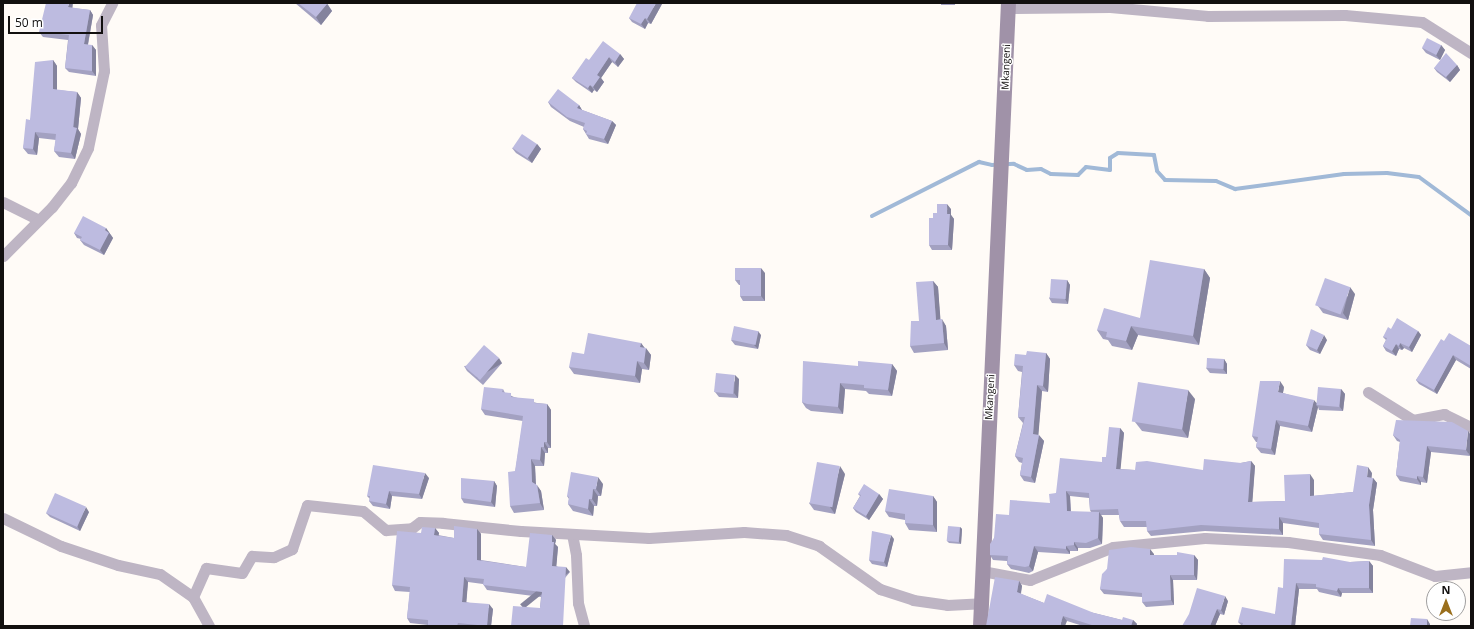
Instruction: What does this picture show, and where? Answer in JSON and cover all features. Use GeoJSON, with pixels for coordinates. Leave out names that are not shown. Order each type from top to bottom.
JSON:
{"type":"FeatureCollection","features":[{"type":"Feature","properties":{"kind":"street"},"geometry":{"type":"LineString","coordinates":[[3,256],[39,220],[70,183],[88,148],[104,71],[101,25],[112,3]]}},
{"type":"Feature","properties":{"kind":"street"},"geometry":{"type":"LineString","coordinates":[[1008,6],[1110,7],[1208,16],[1345,15],[1406,20],[1422,22],[1471,53]]}},
{"type":"Feature","properties":{"kind":"street","name":"Mkangeni"},"geometry":{"type":"LineString","coordinates":[[980,626],[1008,6]]}},
{"type":"Feature","properties":{"kind":"street"},"geometry":{"type":"LineString","coordinates":[[3,202],[39,220]]}},
{"type":"Feature","properties":{"kind":"street"},"geometry":{"type":"LineString","coordinates":[[1368,392],[1413,420],[1444,414],[1471,426]]}},
{"type":"Feature","properties":{"kind":"street"},"geometry":{"type":"LineString","coordinates":[[193,597],[206,568],[242,573],[252,556],[274,557],[292,549],[307,505],[363,511],[386,530],[412,528],[420,522],[443,522],[572,534],[649,538],[744,532],[786,535],[819,546],[880,589],[913,600],[947,605],[981,603]]}},
{"type":"Feature","properties":{"kind":"street"},"geometry":{"type":"LineString","coordinates":[[3,518],[61,546],[118,565],[160,574],[193,597],[209,626]]}},
{"type":"Feature","properties":{"kind":"street"},"geometry":{"type":"LineString","coordinates":[[572,534],[576,555],[578,603],[584,626]]}},
{"type":"Feature","properties":{"kind":"street"},"geometry":{"type":"LineString","coordinates":[[982,571],[1030,580],[1114,547],[1204,538],[1288,542],[1380,555],[1435,576],[1471,572]]}},
{"type":"Feature","properties":{"kind":"building"},"geometry":{"type":"Polygon","coordinates":[[[46,3],[69,3],[68,7],[90,10],[84,44],[92,45],[92,71],[65,68],[69,35],[39,32],[46,3]]]}},
{"type":"Feature","properties":{"kind":"building"},"geometry":{"type":"Polygon","coordinates":[[[298,3],[327,3],[327,4],[316,17],[298,3]]]}},
{"type":"Feature","properties":{"kind":"building"},"geometry":{"type":"Polygon","coordinates":[[[637,3],[656,3],[647,19],[645,18],[641,24],[629,18],[637,3]]]}},
{"type":"Feature","properties":{"kind":"building"},"geometry":{"type":"Polygon","coordinates":[[[1427,38],[1441,45],[1436,55],[1422,48],[1427,38]]]}},
{"type":"Feature","properties":{"kind":"building"},"geometry":{"type":"Polygon","coordinates":[[[603,41],[620,54],[615,62],[609,57],[597,75],[600,77],[593,87],[590,85],[588,88],[572,78],[586,58],[589,60],[603,41]]]}},
{"type":"Feature","properties":{"kind":"building"},"geometry":{"type":"Polygon","coordinates":[[[1446,53],[1457,65],[1446,77],[1434,68],[1446,53]]]}},
{"type":"Feature","properties":{"kind":"building"},"geometry":{"type":"Polygon","coordinates":[[[53,60],[53,89],[77,92],[73,127],[77,128],[71,153],[54,151],[56,134],[35,132],[33,149],[23,148],[26,119],[30,120],[35,62],[53,60]]]}},
{"type":"Feature","properties":{"kind":"building"},"geometry":{"type":"Polygon","coordinates":[[[558,89],[579,105],[577,108],[612,121],[604,139],[586,134],[587,131],[583,129],[585,123],[567,117],[548,102],[558,89]]]}},
{"type":"Feature","properties":{"kind":"building"},"geometry":{"type":"Polygon","coordinates":[[[522,134],[537,144],[527,158],[512,148],[522,134]]]}},
{"type":"Feature","properties":{"kind":"building"},"geometry":{"type":"Polygon","coordinates":[[[937,204],[947,204],[947,214],[950,214],[948,245],[929,245],[929,218],[933,218],[933,213],[937,213],[937,204]]]}},
{"type":"Feature","properties":{"kind":"building"},"geometry":{"type":"Polygon","coordinates":[[[83,216],[106,228],[105,230],[109,233],[100,250],[80,240],[82,237],[74,233],[83,216]]]}},
{"type":"Feature","properties":{"kind":"building"},"geometry":{"type":"Polygon","coordinates":[[[1150,260],[1204,269],[1193,336],[1131,326],[1126,341],[1106,337],[1107,332],[1097,330],[1104,308],[1140,318],[1150,260]]]}},
{"type":"Feature","properties":{"kind":"building"},"geometry":{"type":"Polygon","coordinates":[[[735,268],[761,268],[761,296],[740,296],[740,280],[735,280],[735,268]]]}},
{"type":"Feature","properties":{"kind":"building"},"geometry":{"type":"Polygon","coordinates":[[[1325,278],[1350,287],[1340,314],[1315,305],[1325,278]]]}},
{"type":"Feature","properties":{"kind":"building"},"geometry":{"type":"Polygon","coordinates":[[[1051,279],[1067,280],[1066,299],[1050,298],[1051,279]]]}},
{"type":"Feature","properties":{"kind":"building"},"geometry":{"type":"Polygon","coordinates":[[[933,281],[936,320],[942,319],[944,343],[910,346],[911,321],[919,321],[916,282],[933,281]]]}},
{"type":"Feature","properties":{"kind":"building"},"geometry":{"type":"Polygon","coordinates":[[[1397,318],[1418,331],[1409,347],[1400,343],[1399,346],[1396,344],[1392,351],[1383,346],[1387,338],[1383,337],[1388,327],[1391,329],[1397,318]]]}},
{"type":"Feature","properties":{"kind":"building"},"geometry":{"type":"Polygon","coordinates":[[[734,326],[758,331],[756,345],[731,340],[734,326]]]}},
{"type":"Feature","properties":{"kind":"building"},"geometry":{"type":"Polygon","coordinates":[[[1311,329],[1324,335],[1317,350],[1306,345],[1311,329]]]}},
{"type":"Feature","properties":{"kind":"building"},"geometry":{"type":"Polygon","coordinates":[[[588,333],[641,343],[640,347],[646,348],[644,363],[637,361],[635,376],[569,367],[572,352],[584,354],[588,333]]]}},
{"type":"Feature","properties":{"kind":"building"},"geometry":{"type":"Polygon","coordinates":[[[1449,333],[1471,346],[1471,366],[1453,355],[1434,390],[1416,380],[1441,339],[1444,341],[1449,333]]]}},
{"type":"Feature","properties":{"kind":"building"},"geometry":{"type":"Polygon","coordinates":[[[484,345],[499,358],[480,380],[465,367],[484,345]]]}},
{"type":"Feature","properties":{"kind":"building"},"geometry":{"type":"Polygon","coordinates":[[[1027,351],[1046,353],[1043,386],[1037,385],[1033,434],[1039,435],[1031,477],[1020,475],[1023,458],[1015,456],[1025,417],[1018,417],[1023,366],[1014,365],[1015,354],[1026,355],[1027,351]]]}},
{"type":"Feature","properties":{"kind":"building"},"geometry":{"type":"Polygon","coordinates":[[[1207,358],[1224,359],[1223,369],[1206,368],[1207,358]]]}},
{"type":"Feature","properties":{"kind":"building"},"geometry":{"type":"Polygon","coordinates":[[[803,361],[858,366],[858,361],[892,364],[888,390],[864,388],[864,385],[840,383],[838,407],[807,404],[802,402],[803,361]]]}},
{"type":"Feature","properties":{"kind":"building"},"geometry":{"type":"Polygon","coordinates":[[[716,373],[735,375],[733,394],[714,392],[716,373]]]}},
{"type":"Feature","properties":{"kind":"building"},"geometry":{"type":"Polygon","coordinates":[[[1260,381],[1280,381],[1278,392],[1314,400],[1308,426],[1276,420],[1271,449],[1256,447],[1258,437],[1252,436],[1260,381]]]}},
{"type":"Feature","properties":{"kind":"building"},"geometry":{"type":"Polygon","coordinates":[[[1138,382],[1188,390],[1182,429],[1132,422],[1138,382]]]}},
{"type":"Feature","properties":{"kind":"building"},"geometry":{"type":"Polygon","coordinates":[[[484,387],[503,389],[502,392],[511,393],[511,397],[534,399],[534,403],[547,404],[547,442],[544,442],[544,447],[541,447],[540,460],[531,459],[532,482],[537,485],[540,503],[510,506],[508,472],[515,471],[523,416],[481,409],[484,387]]]}},
{"type":"Feature","properties":{"kind":"building"},"geometry":{"type":"Polygon","coordinates":[[[1318,387],[1341,389],[1339,407],[1316,405],[1318,387]]]}},
{"type":"Feature","properties":{"kind":"building"},"geometry":{"type":"Polygon","coordinates":[[[1396,420],[1452,422],[1468,431],[1466,450],[1427,446],[1423,477],[1417,476],[1417,479],[1396,475],[1400,440],[1393,435],[1396,420]]]}},
{"type":"Feature","properties":{"kind":"building"},"geometry":{"type":"Polygon","coordinates":[[[1109,427],[1120,428],[1116,469],[1135,470],[1136,462],[1147,461],[1203,470],[1204,459],[1241,463],[1251,461],[1248,502],[1285,501],[1284,475],[1310,474],[1310,496],[1353,492],[1357,465],[1368,467],[1367,477],[1373,478],[1369,505],[1371,540],[1319,534],[1319,523],[1279,517],[1279,529],[1201,525],[1147,531],[1146,521],[1120,521],[1118,509],[1090,510],[1089,493],[1066,491],[1067,511],[1099,512],[1098,538],[1086,543],[1074,542],[1074,545],[1066,546],[1066,549],[1034,546],[1029,566],[1025,567],[1007,564],[1008,556],[990,555],[990,544],[994,538],[996,514],[1009,515],[1010,500],[1050,503],[1049,494],[1056,493],[1060,458],[1102,462],[1102,457],[1106,457],[1109,427]]]}},
{"type":"Feature","properties":{"kind":"building"},"geometry":{"type":"Polygon","coordinates":[[[817,462],[840,466],[832,507],[810,503],[817,462]]]}},
{"type":"Feature","properties":{"kind":"building"},"geometry":{"type":"Polygon","coordinates":[[[373,465],[425,473],[419,494],[389,491],[386,504],[369,501],[370,496],[367,496],[373,465]]]}},
{"type":"Feature","properties":{"kind":"building"},"geometry":{"type":"Polygon","coordinates":[[[571,472],[598,477],[596,489],[593,489],[592,499],[589,499],[588,509],[568,504],[569,497],[567,496],[571,472]]]}},
{"type":"Feature","properties":{"kind":"building"},"geometry":{"type":"Polygon","coordinates":[[[461,478],[494,481],[491,502],[461,498],[461,478]]]}},
{"type":"Feature","properties":{"kind":"building"},"geometry":{"type":"Polygon","coordinates":[[[864,484],[879,494],[866,516],[853,508],[861,495],[858,494],[864,484]]]}},
{"type":"Feature","properties":{"kind":"building"},"geometry":{"type":"Polygon","coordinates":[[[889,489],[933,496],[933,525],[905,523],[905,514],[885,511],[889,489]]]}},
{"type":"Feature","properties":{"kind":"building"},"geometry":{"type":"Polygon","coordinates":[[[55,493],[86,507],[77,527],[46,513],[55,493]]]}},
{"type":"Feature","properties":{"kind":"building"},"geometry":{"type":"Polygon","coordinates":[[[454,526],[477,529],[477,560],[526,567],[530,533],[552,535],[552,542],[554,542],[552,566],[566,567],[563,626],[511,626],[513,606],[540,608],[542,592],[483,585],[484,579],[464,577],[462,602],[489,604],[487,626],[458,623],[457,626],[436,626],[428,625],[428,620],[407,618],[410,587],[392,585],[397,531],[421,533],[422,527],[435,528],[434,535],[454,538],[454,526]]]}},
{"type":"Feature","properties":{"kind":"building"},"geometry":{"type":"Polygon","coordinates":[[[948,526],[960,527],[959,542],[947,541],[948,526]]]}},
{"type":"Feature","properties":{"kind":"building"},"geometry":{"type":"Polygon","coordinates":[[[872,531],[891,535],[884,562],[869,560],[872,531]]]}},
{"type":"Feature","properties":{"kind":"building"},"geometry":{"type":"Polygon","coordinates":[[[1131,547],[1150,549],[1150,555],[1177,555],[1177,552],[1194,555],[1194,575],[1170,575],[1171,600],[1142,602],[1142,593],[1100,589],[1102,574],[1107,569],[1109,550],[1131,547]]]}},
{"type":"Feature","properties":{"kind":"building"},"geometry":{"type":"Polygon","coordinates":[[[1323,557],[1350,562],[1369,561],[1369,588],[1338,588],[1337,591],[1316,587],[1316,584],[1296,583],[1291,626],[1242,626],[1243,623],[1238,622],[1242,607],[1275,614],[1278,587],[1283,588],[1284,559],[1322,560],[1323,557]]]}},
{"type":"Feature","properties":{"kind":"building"},"geometry":{"type":"Polygon","coordinates":[[[995,577],[1019,581],[1017,592],[1044,603],[1047,594],[1094,613],[1122,620],[1123,617],[1133,620],[1131,626],[1095,626],[1063,616],[1060,626],[986,626],[995,577]]]}},
{"type":"Feature","properties":{"kind":"building"},"geometry":{"type":"Polygon","coordinates":[[[1197,588],[1225,596],[1221,610],[1217,609],[1210,626],[1182,626],[1189,614],[1197,588]]]}},
{"type":"Feature","properties":{"kind":"building"},"geometry":{"type":"Polygon","coordinates":[[[1411,618],[1426,619],[1427,621],[1427,626],[1410,626],[1411,618]]]}},
{"type":"Feature","properties":{"kind":"waterway"},"geometry":{"type":"LineString","coordinates":[[872,216],[979,162],[992,165],[1014,164],[1027,170],[1041,169],[1051,174],[1078,175],[1086,167],[1110,170],[1110,158],[1118,153],[1154,155],[1157,171],[1165,180],[1216,181],[1235,189],[1344,174],[1387,173],[1419,177],[1471,215]]}}]}
